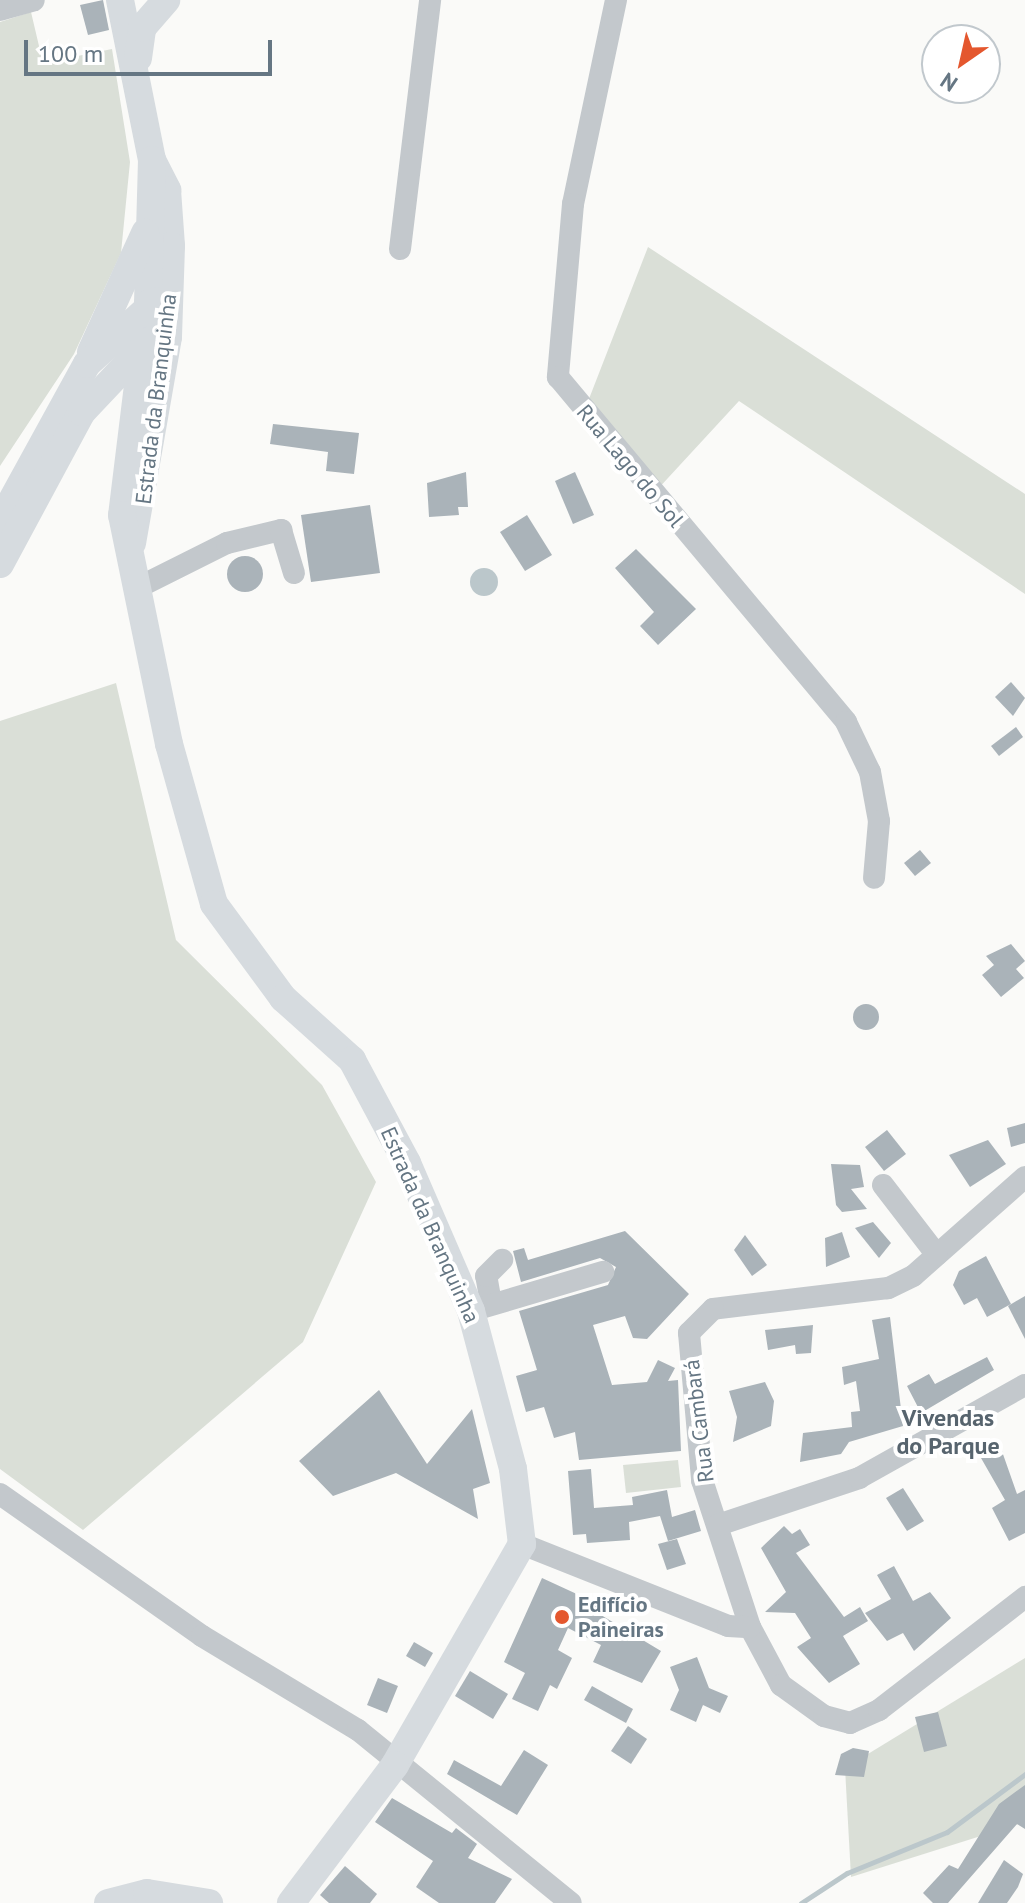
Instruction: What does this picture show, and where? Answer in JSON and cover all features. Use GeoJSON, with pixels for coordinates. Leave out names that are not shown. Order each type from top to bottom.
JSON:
{"type":"FeatureCollection","features":[{"type":"Feature","properties":{"kind":"main road","name":"Estrada da Branquinha"},"geometry":{"type":"LineString","coordinates":[[120,0],[152,160],[147,229],[159,300]]}},
{"type":"Feature","properties":{"kind":"main road"},"geometry":{"type":"LineString","coordinates":[[136,75],[142,28],[166,0]]}},
{"type":"Feature","properties":{"kind":"main road","name":"Estrada da Branquinha"},"geometry":{"type":"LineString","coordinates":[[132,543],[142,518],[167,190],[152,160]]}},
{"type":"Feature","properties":{"kind":"main road"},"geometry":{"type":"LineString","coordinates":[[0,522],[87,364],[147,229]]}},
{"type":"Feature","properties":{"kind":"main road"},"geometry":{"type":"LineString","coordinates":[[87,364],[159,300]]}},
{"type":"Feature","properties":{"kind":"main road","name":"Estrada da Branquinha"},"geometry":{"type":"LineString","coordinates":[[156,339],[129,440],[122,515],[132,543],[141,586],[169,744],[214,904],[283,998],[352,1060],[481,1307],[513,1469],[522,1544]]}},
{"type":"Feature","properties":{"kind":"main road"},"geometry":{"type":"LineString","coordinates":[[0,564],[82,412],[156,339]]}},
{"type":"Feature","properties":{"kind":"main road"},"geometry":{"type":"LineString","coordinates":[[82,412],[112,415],[129,440]]}},
{"type":"Feature","properties":{"kind":"main road"},"geometry":{"type":"LineString","coordinates":[[291,1903],[395,1765],[522,1544]]}},
{"type":"Feature","properties":{"kind":"main road"},"geometry":{"type":"LineString","coordinates":[[108,1903],[155,1893],[209,1903]]}},
{"type":"Feature","properties":{"kind":"street"},"geometry":{"type":"LineString","coordinates":[[0,10],[34,0]]}},
{"type":"Feature","properties":{"kind":"street"},"geometry":{"type":"LineString","coordinates":[[400,249],[430,0]]}},
{"type":"Feature","properties":{"kind":"street","name":"Rua Lago do Sol"},"geometry":{"type":"LineString","coordinates":[[616,0],[573,204],[558,377],[846,722],[870,772],[879,821],[874,878]]}},
{"type":"Feature","properties":{"kind":"street"},"geometry":{"type":"LineString","coordinates":[[141,586],[227,543],[281,530],[294,573]]}},
{"type":"Feature","properties":{"kind":"street","name":"Rua Cambará"},"geometry":{"type":"LineString","coordinates":[[1025,1177],[913,1276],[865,1294],[698,1316],[689,1333],[702,1480],[750,1627],[781,1685],[824,1716],[850,1723],[879,1710],[1025,1597]]}},
{"type":"Feature","properties":{"kind":"street"},"geometry":{"type":"LineString","coordinates":[[883,1185],[937,1255]]}},
{"type":"Feature","properties":{"kind":"street"},"geometry":{"type":"LineString","coordinates":[[502,1260],[486,1276],[481,1307],[603,1272]]}},
{"type":"Feature","properties":{"kind":"street"},"geometry":{"type":"LineString","coordinates":[[718,1525],[859,1478],[1025,1385]]}},
{"type":"Feature","properties":{"kind":"street"},"geometry":{"type":"LineString","coordinates":[[0,1494],[202,1636],[358,1730],[395,1765],[571,1903]]}},
{"type":"Feature","properties":{"kind":"street"},"geometry":{"type":"LineString","coordinates":[[522,1544],[728,1626],[750,1627]]}},
{"type":"Feature","properties":{"kind":"shaded area"},"geometry":{"type":"Polygon","coordinates":[[[31,12],[43,63],[112,49],[130,162],[121,253],[74,354],[0,466],[0,22],[31,12]]]}},
{"type":"Feature","properties":{"kind":"shaded area"},"geometry":{"type":"Polygon","coordinates":[[[648,247],[1025,494],[1025,594],[739,401],[656,491],[587,404],[648,247]]]}},
{"type":"Feature","properties":{"kind":"shaded area"},"geometry":{"type":"Polygon","coordinates":[[[484,568],[494,572],[498,582],[494,592],[484,596],[474,592],[470,582],[474,572],[484,568]]]}},
{"type":"Feature","properties":{"kind":"shaded area"},"geometry":{"type":"Polygon","coordinates":[[[116,683],[176,940],[322,1085],[376,1182],[303,1342],[83,1530],[0,1469],[0,721],[116,683]]]}},
{"type":"Feature","properties":{"kind":"shaded area"},"geometry":{"type":"Polygon","coordinates":[[[678,1460],[681,1487],[626,1493],[623,1465],[678,1460]]]}},
{"type":"Feature","properties":{"kind":"shaded area"},"geometry":{"type":"Polygon","coordinates":[[[1025,1658],[1025,1822],[851,1877],[845,1768],[1025,1658]]]}},
{"type":"Feature","properties":{"kind":"building"},"geometry":{"type":"Polygon","coordinates":[[[103,0],[109,30],[88,35],[80,5],[103,0]]]}},
{"type":"Feature","properties":{"kind":"building"},"geometry":{"type":"Polygon","coordinates":[[[273,424],[359,433],[354,474],[326,471],[328,452],[270,444],[273,424]]]}},
{"type":"Feature","properties":{"kind":"building"},"geometry":{"type":"Polygon","coordinates":[[[466,472],[468,507],[458,507],[459,515],[429,517],[427,483],[466,472]]]}},
{"type":"Feature","properties":{"kind":"building"},"geometry":{"type":"Polygon","coordinates":[[[575,472],[594,515],[573,524],[555,481],[575,472]]]}},
{"type":"Feature","properties":{"kind":"building"},"geometry":{"type":"Polygon","coordinates":[[[370,505],[380,573],[311,582],[301,515],[370,505]]]}},
{"type":"Feature","properties":{"kind":"building"},"geometry":{"type":"Polygon","coordinates":[[[527,515],[552,555],[525,571],[500,532],[527,515]]]}},
{"type":"Feature","properties":{"kind":"building"},"geometry":{"type":"Polygon","coordinates":[[[636,549],[696,609],[658,645],[640,626],[654,612],[615,568],[636,549]]]}},
{"type":"Feature","properties":{"kind":"building"},"geometry":{"type":"Polygon","coordinates":[[[245,556],[258,561],[263,574],[258,587],[245,592],[232,587],[227,574],[232,561],[245,556]]]}},
{"type":"Feature","properties":{"kind":"building"},"geometry":{"type":"Polygon","coordinates":[[[1011,682],[1025,698],[1013,716],[995,697],[1011,682]]]}},
{"type":"Feature","properties":{"kind":"building"},"geometry":{"type":"Polygon","coordinates":[[[1016,727],[1023,737],[999,756],[991,746],[1016,727]]]}},
{"type":"Feature","properties":{"kind":"building"},"geometry":{"type":"Polygon","coordinates":[[[920,850],[931,863],[915,876],[904,863],[920,850]]]}},
{"type":"Feature","properties":{"kind":"building"},"geometry":{"type":"Polygon","coordinates":[[[1011,944],[1025,961],[1016,969],[1024,978],[1001,997],[982,975],[994,965],[986,956],[1011,944]]]}},
{"type":"Feature","properties":{"kind":"building"},"geometry":{"type":"Polygon","coordinates":[[[866,1004],[875,1008],[879,1017],[875,1026],[866,1030],[857,1026],[853,1017],[857,1008],[866,1004]]]}},
{"type":"Feature","properties":{"kind":"building"},"geometry":{"type":"Polygon","coordinates":[[[1025,1123],[1025,1143],[1011,1147],[1007,1128],[1025,1123]]]}},
{"type":"Feature","properties":{"kind":"building"},"geometry":{"type":"Polygon","coordinates":[[[887,1130],[906,1154],[884,1171],[865,1147],[887,1130]]]}},
{"type":"Feature","properties":{"kind":"building"},"geometry":{"type":"Polygon","coordinates":[[[988,1140],[1006,1164],[970,1187],[949,1155],[988,1140]]]}},
{"type":"Feature","properties":{"kind":"building"},"geometry":{"type":"Polygon","coordinates":[[[831,1164],[860,1165],[864,1187],[851,1189],[867,1209],[842,1212],[836,1205],[831,1164]]]}},
{"type":"Feature","properties":{"kind":"building"},"geometry":{"type":"Polygon","coordinates":[[[873,1222],[891,1243],[879,1258],[855,1228],[873,1222]]]}},
{"type":"Feature","properties":{"kind":"building"},"geometry":{"type":"Polygon","coordinates":[[[625,1231],[689,1294],[647,1339],[633,1338],[625,1316],[593,1325],[612,1385],[647,1382],[658,1360],[675,1368],[668,1381],[678,1380],[681,1451],[579,1460],[575,1432],[554,1438],[544,1407],[526,1412],[516,1376],[537,1370],[519,1311],[608,1285],[616,1267],[600,1258],[521,1282],[513,1251],[524,1248],[528,1260],[625,1231]]]}},
{"type":"Feature","properties":{"kind":"building"},"geometry":{"type":"Polygon","coordinates":[[[842,1232],[850,1257],[826,1267],[825,1238],[842,1232]]]}},
{"type":"Feature","properties":{"kind":"building"},"geometry":{"type":"Polygon","coordinates":[[[745,1235],[767,1265],[752,1276],[734,1250],[745,1235]]]}},
{"type":"Feature","properties":{"kind":"building"},"geometry":{"type":"Polygon","coordinates":[[[986,1256],[1011,1304],[987,1317],[977,1298],[964,1305],[953,1285],[959,1271],[986,1256]]]}},
{"type":"Feature","properties":{"kind":"building"},"geometry":{"type":"Polygon","coordinates":[[[1025,1296],[1025,1339],[1008,1306],[1025,1296]]]}},
{"type":"Feature","properties":{"kind":"building"},"geometry":{"type":"Polygon","coordinates":[[[890,1317],[903,1426],[849,1442],[841,1454],[800,1462],[803,1433],[852,1427],[851,1412],[860,1411],[856,1381],[844,1385],[842,1367],[879,1359],[872,1320],[890,1317]]]}},
{"type":"Feature","properties":{"kind":"building"},"geometry":{"type":"Polygon","coordinates":[[[813,1325],[811,1353],[796,1354],[795,1345],[768,1350],[765,1330],[813,1325]]]}},
{"type":"Feature","properties":{"kind":"building"},"geometry":{"type":"Polygon","coordinates":[[[987,1357],[994,1370],[921,1413],[907,1386],[929,1374],[935,1384],[987,1357]]]}},
{"type":"Feature","properties":{"kind":"building"},"geometry":{"type":"Polygon","coordinates":[[[765,1382],[774,1401],[771,1426],[733,1442],[737,1417],[729,1391],[765,1382]]]}},
{"type":"Feature","properties":{"kind":"building"},"geometry":{"type":"Polygon","coordinates":[[[379,1390],[427,1464],[472,1409],[490,1483],[473,1489],[478,1519],[396,1473],[333,1496],[299,1461],[379,1390]]]}},
{"type":"Feature","properties":{"kind":"building"},"geometry":{"type":"Polygon","coordinates":[[[998,1440],[1017,1494],[1025,1490],[1025,1533],[1009,1541],[992,1508],[1005,1500],[977,1451],[998,1440]]]}},
{"type":"Feature","properties":{"kind":"building"},"geometry":{"type":"Polygon","coordinates":[[[591,1469],[594,1508],[633,1505],[632,1497],[667,1490],[672,1517],[695,1510],[701,1531],[668,1541],[660,1516],[629,1522],[630,1540],[587,1543],[586,1534],[573,1535],[568,1471],[591,1469]]]}},
{"type":"Feature","properties":{"kind":"building"},"geometry":{"type":"Polygon","coordinates":[[[903,1488],[924,1521],[907,1531],[886,1498],[903,1488]]]}},
{"type":"Feature","properties":{"kind":"building"},"geometry":{"type":"Polygon","coordinates":[[[784,1526],[792,1534],[800,1529],[810,1545],[796,1553],[844,1617],[860,1607],[868,1621],[843,1636],[860,1664],[829,1683],[797,1647],[811,1638],[795,1613],[765,1612],[786,1592],[761,1548],[784,1526]]]}},
{"type":"Feature","properties":{"kind":"building"},"geometry":{"type":"Polygon","coordinates":[[[677,1539],[686,1564],[667,1570],[658,1544],[677,1539]]]}},
{"type":"Feature","properties":{"kind":"building"},"geometry":{"type":"Polygon","coordinates":[[[894,1566],[913,1601],[930,1592],[951,1618],[914,1651],[903,1633],[887,1641],[865,1613],[891,1599],[877,1575],[894,1566]]]}},
{"type":"Feature","properties":{"kind":"building"},"geometry":{"type":"Polygon","coordinates":[[[542,1578],[605,1607],[601,1615],[661,1651],[642,1683],[593,1662],[601,1645],[568,1628],[558,1650],[572,1658],[557,1689],[550,1685],[538,1711],[512,1699],[525,1673],[504,1662],[542,1578]]]}},
{"type":"Feature","properties":{"kind":"building"},"geometry":{"type":"Polygon","coordinates":[[[414,1642],[433,1653],[425,1667],[406,1656],[414,1642]]]}},
{"type":"Feature","properties":{"kind":"building"},"geometry":{"type":"Polygon","coordinates":[[[697,1657],[709,1688],[728,1696],[720,1713],[703,1705],[696,1722],[670,1710],[679,1690],[670,1667],[697,1657]]]}},
{"type":"Feature","properties":{"kind":"building"},"geometry":{"type":"Polygon","coordinates":[[[470,1671],[508,1694],[493,1719],[455,1696],[470,1671]]]}},
{"type":"Feature","properties":{"kind":"building"},"geometry":{"type":"Polygon","coordinates":[[[378,1678],[398,1686],[387,1713],[367,1705],[378,1678]]]}},
{"type":"Feature","properties":{"kind":"building"},"geometry":{"type":"Polygon","coordinates":[[[592,1686],[633,1709],[626,1723],[584,1700],[592,1686]]]}},
{"type":"Feature","properties":{"kind":"building"},"geometry":{"type":"Polygon","coordinates":[[[938,1712],[947,1746],[924,1752],[915,1717],[938,1712]]]}},
{"type":"Feature","properties":{"kind":"building"},"geometry":{"type":"Polygon","coordinates":[[[628,1726],[647,1739],[631,1764],[611,1751],[628,1726]]]}},
{"type":"Feature","properties":{"kind":"building"},"geometry":{"type":"Polygon","coordinates":[[[853,1748],[869,1751],[864,1777],[835,1775],[841,1754],[853,1748]]]}},
{"type":"Feature","properties":{"kind":"building"},"geometry":{"type":"Polygon","coordinates":[[[524,1750],[548,1765],[517,1815],[447,1774],[454,1760],[501,1786],[524,1750]]]}},
{"type":"Feature","properties":{"kind":"building"},"geometry":{"type":"Polygon","coordinates":[[[1025,1785],[1025,1829],[1017,1824],[948,1903],[933,1903],[923,1893],[949,1865],[958,1869],[999,1804],[1025,1785]]]}},
{"type":"Feature","properties":{"kind":"building"},"geometry":{"type":"Polygon","coordinates":[[[392,1798],[452,1833],[456,1828],[477,1844],[468,1858],[512,1879],[495,1903],[439,1903],[416,1887],[433,1861],[375,1822],[392,1798]]]}},
{"type":"Feature","properties":{"kind":"building"},"geometry":{"type":"Polygon","coordinates":[[[1004,1860],[1023,1874],[1018,1887],[1007,1903],[978,1903],[1004,1860]]]}},
{"type":"Feature","properties":{"kind":"building"},"geometry":{"type":"Polygon","coordinates":[[[345,1866],[377,1894],[370,1903],[329,1903],[320,1895],[345,1866]]]}},
{"type":"Feature","properties":{"kind":"waterway"},"geometry":{"type":"LineString","coordinates":[[801,1903],[847,1873],[947,1832],[1025,1774]]}},
{"type":"Feature","properties":{"kind":"place","name":"Edifício Paineiras"},"geometry":{"type":"Point","coordinates":[562,1617]}},
{"type":"Feature","properties":{"kind":"district","name":"Vivendas do Parque"},"geometry":{"type":"Point","coordinates":[948,1432]}}]}
